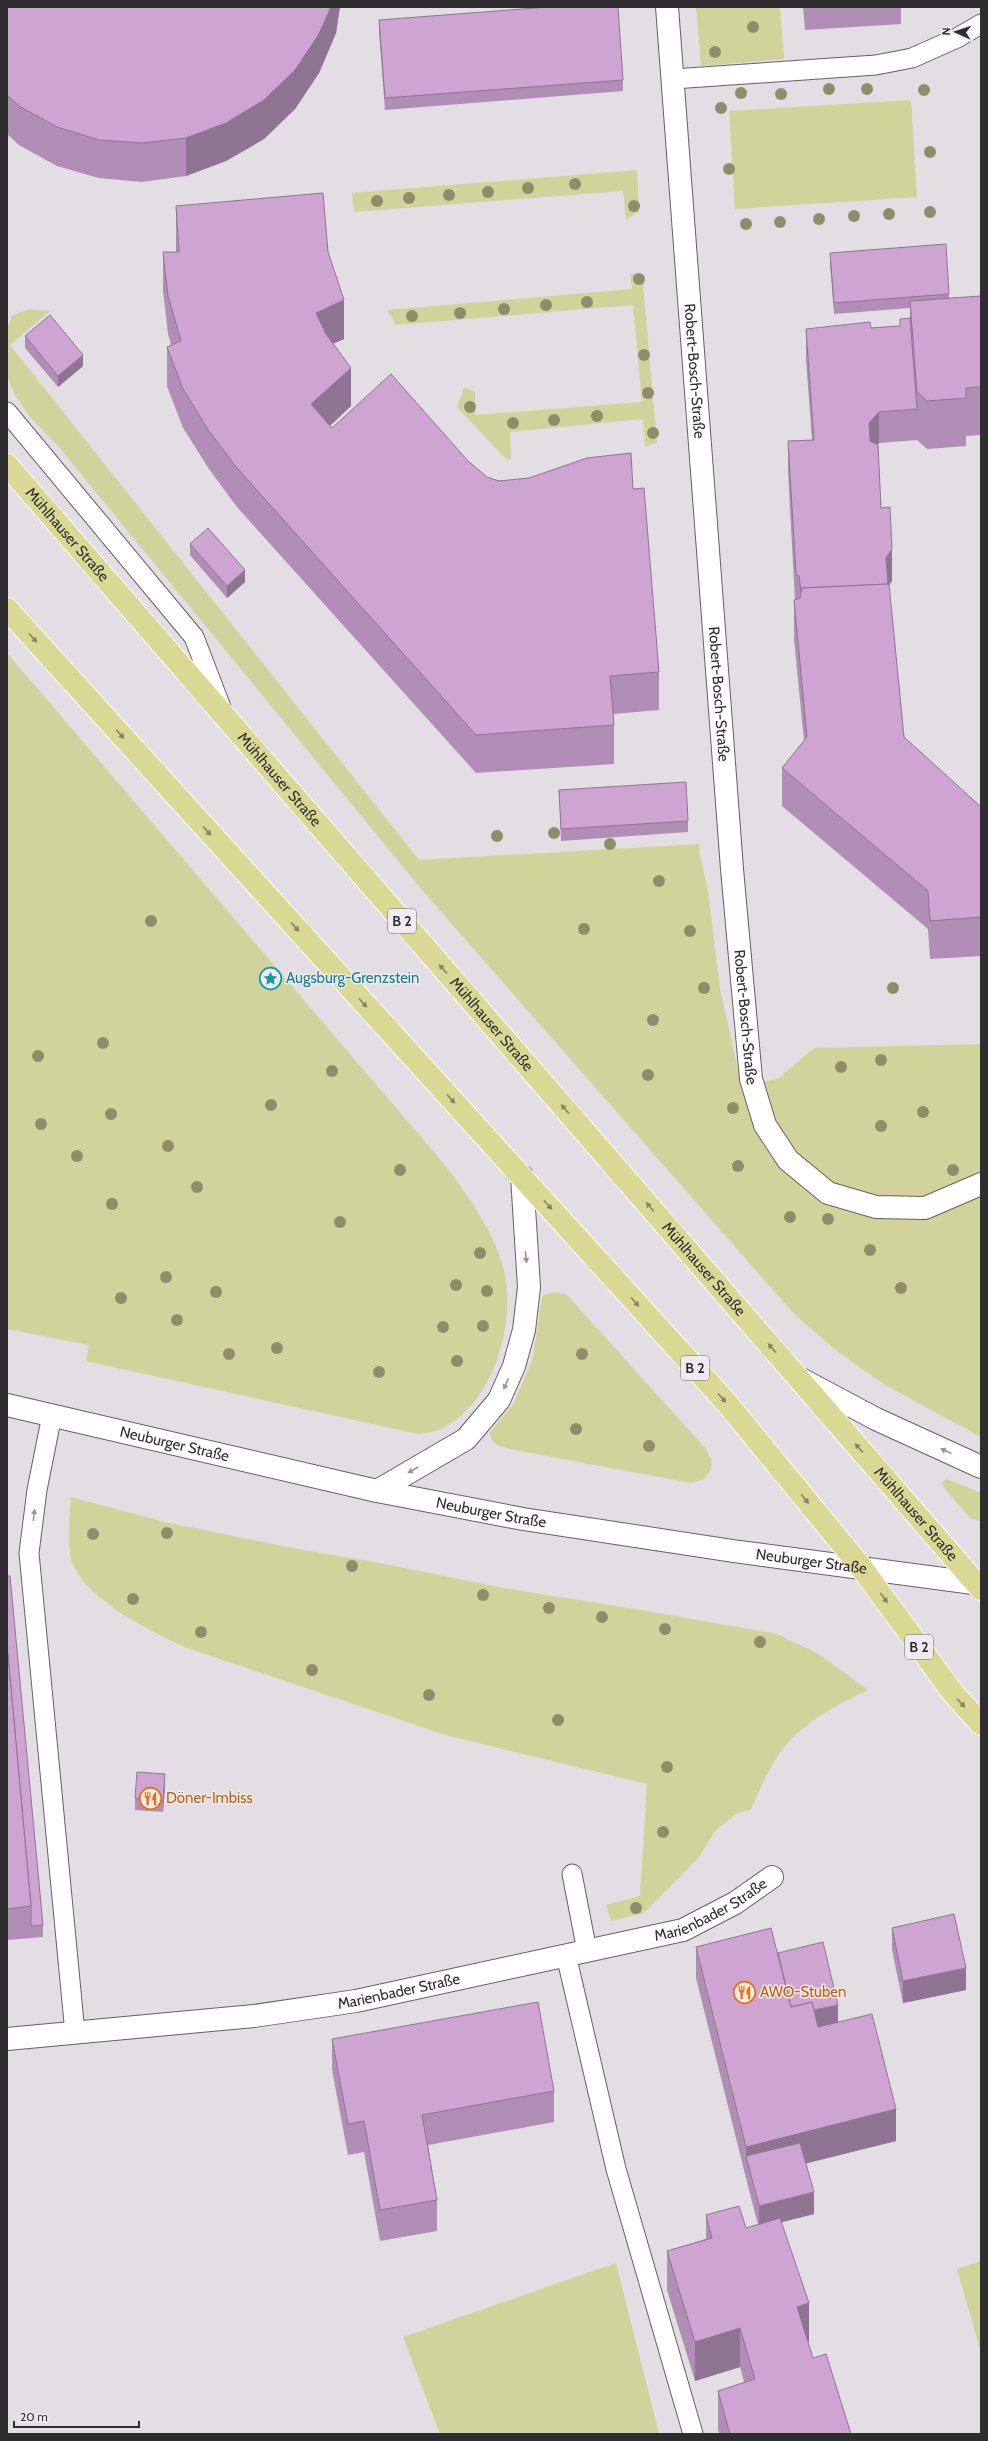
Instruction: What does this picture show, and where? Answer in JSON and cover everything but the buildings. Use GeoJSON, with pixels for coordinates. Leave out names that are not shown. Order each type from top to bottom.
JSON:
{"type":"FeatureCollection","features":[{"type":"Feature","properties":{"kind":"main road","name":"Mühlhauser Straße"},"geometry":{"type":"LineString","coordinates":[[7,465],[797,1377],[980,1586]]}},
{"type":"Feature","properties":{"kind":"main road","name":"B 2"},"geometry":{"type":"LineString","coordinates":[[7,609],[725,1401],[861,1567],[953,1693],[981,1724]]}},
{"type":"Feature","properties":{"kind":"street","name":"Robert-Bosch-Straße"},"geometry":{"type":"LineString","coordinates":[[668,7],[733,877],[751,1079],[765,1125],[788,1160],[828,1193],[876,1207],[925,1208],[981,1184]]}},
{"type":"Feature","properties":{"kind":"street"},"geometry":{"type":"LineString","coordinates":[[377,1491],[466,1439],[499,1400],[514,1366],[524,1330],[529,1287],[522,1176]]}},
{"type":"Feature","properties":{"kind":"street"},"geometry":{"type":"LineString","coordinates":[[797,1377],[876,1419],[981,1467]]}},
{"type":"Feature","properties":{"kind":"street","name":"Neuburger Straße"},"geometry":{"type":"LineString","coordinates":[[7,1405],[377,1491],[523,1519],[733,1551],[861,1567],[980,1586]]}},
{"type":"Feature","properties":{"kind":"street","name":"Marienbader Straße"},"geometry":{"type":"LineString","coordinates":[[7,2039],[254,2016],[356,2001],[683,1930],[735,1903],[772,1877]]}},
{"type":"Feature","properties":{"kind":"lane"},"geometry":{"type":"LineString","coordinates":[[673,79],[876,65],[912,58],[957,38],[981,24]]}},
{"type":"Feature","properties":{"kind":"lane"},"geometry":{"type":"LineString","coordinates":[[7,412],[194,637],[225,717]]}},
{"type":"Feature","properties":{"kind":"lane"},"geometry":{"type":"LineString","coordinates":[[52,1415],[39,1478],[29,1553],[75,2033]]}},
{"type":"Feature","properties":{"kind":"lane"},"geometry":{"type":"LineString","coordinates":[[572,1874],[576,1953],[596,2056],[623,2167],[693,2434]]}},
{"type":"Feature","properties":{"kind":"green space"},"geometry":{"type":"Polygon","coordinates":[[[696,7],[780,7],[784,59],[701,66],[696,7]]]}},
{"type":"Feature","properties":{"kind":"green space"},"geometry":{"type":"Polygon","coordinates":[[[911,100],[917,197],[735,209],[729,111],[911,100]]]}},
{"type":"Feature","properties":{"kind":"green space"},"geometry":{"type":"Polygon","coordinates":[[[637,170],[639,212],[626,219],[623,191],[354,212],[352,193],[637,170]]]}},
{"type":"Feature","properties":{"kind":"green space"},"geometry":{"type":"Polygon","coordinates":[[[642,273],[657,442],[645,447],[643,419],[510,432],[511,459],[506,459],[457,407],[464,387],[475,392],[475,415],[642,402],[633,305],[396,325],[387,310],[632,289],[630,274],[642,273]]]}},
{"type":"Feature","properties":{"kind":"green space"},"geometry":{"type":"Polygon","coordinates":[[[29,309],[50,311],[10,345],[419,860],[700,844],[699,851],[708,891],[720,989],[742,1088],[779,1078],[814,1048],[981,1044],[981,1437],[885,1385],[837,1351],[795,1315],[422,890],[58,446],[30,417],[15,395],[7,376],[7,330],[12,316],[29,309]]]}},
{"type":"Feature","properties":{"kind":"green space"},"geometry":{"type":"Polygon","coordinates":[[[7,653],[444,1164],[463,1189],[489,1231],[501,1260],[505,1275],[507,1296],[506,1319],[502,1341],[496,1364],[486,1385],[473,1403],[457,1419],[439,1430],[418,1434],[86,1361],[89,1345],[7,1329],[7,653]]]}},
{"type":"Feature","properties":{"kind":"green space"},"geometry":{"type":"Polygon","coordinates":[[[556,1292],[567,1295],[706,1449],[711,1458],[711,1470],[704,1479],[691,1483],[515,1450],[499,1446],[491,1440],[490,1432],[513,1405],[533,1358],[542,1297],[549,1293],[556,1292]]]}},
{"type":"Feature","properties":{"kind":"green space"},"geometry":{"type":"Polygon","coordinates":[[[947,1479],[981,1493],[981,1521],[971,1519],[944,1488],[942,1482],[947,1479]]]}},
{"type":"Feature","properties":{"kind":"green space"},"geometry":{"type":"Polygon","coordinates":[[[71,1497],[165,1522],[287,1547],[380,1563],[503,1588],[777,1634],[819,1654],[868,1690],[815,1719],[792,1738],[774,1762],[751,1809],[736,1814],[716,1830],[699,1857],[644,1913],[611,1921],[606,1905],[640,1896],[647,1784],[445,1735],[187,1648],[157,1634],[108,1604],[82,1580],[74,1567],[70,1552],[69,1523],[71,1497]]]}},
{"type":"Feature","properties":{"kind":"green space"},"geometry":{"type":"Polygon","coordinates":[[[981,2261],[981,2352],[957,2269],[981,2261]]]}},
{"type":"Feature","properties":{"kind":"green space"},"geometry":{"type":"Polygon","coordinates":[[[616,2263],[659,2434],[440,2434],[403,2337],[616,2263]]]}},
{"type":"Feature","properties":{"kind":"place","name":"Augsburg-Grenzstein"},"geometry":{"type":"Point","coordinates":[271,978]}},
{"type":"Feature","properties":{"kind":"place","name":"Döner-Imbiss"},"geometry":{"type":"Point","coordinates":[150,1798]}},
{"type":"Feature","properties":{"kind":"place","name":"AWO-Stuben"},"geometry":{"type":"Point","coordinates":[744,1992]}}]}
